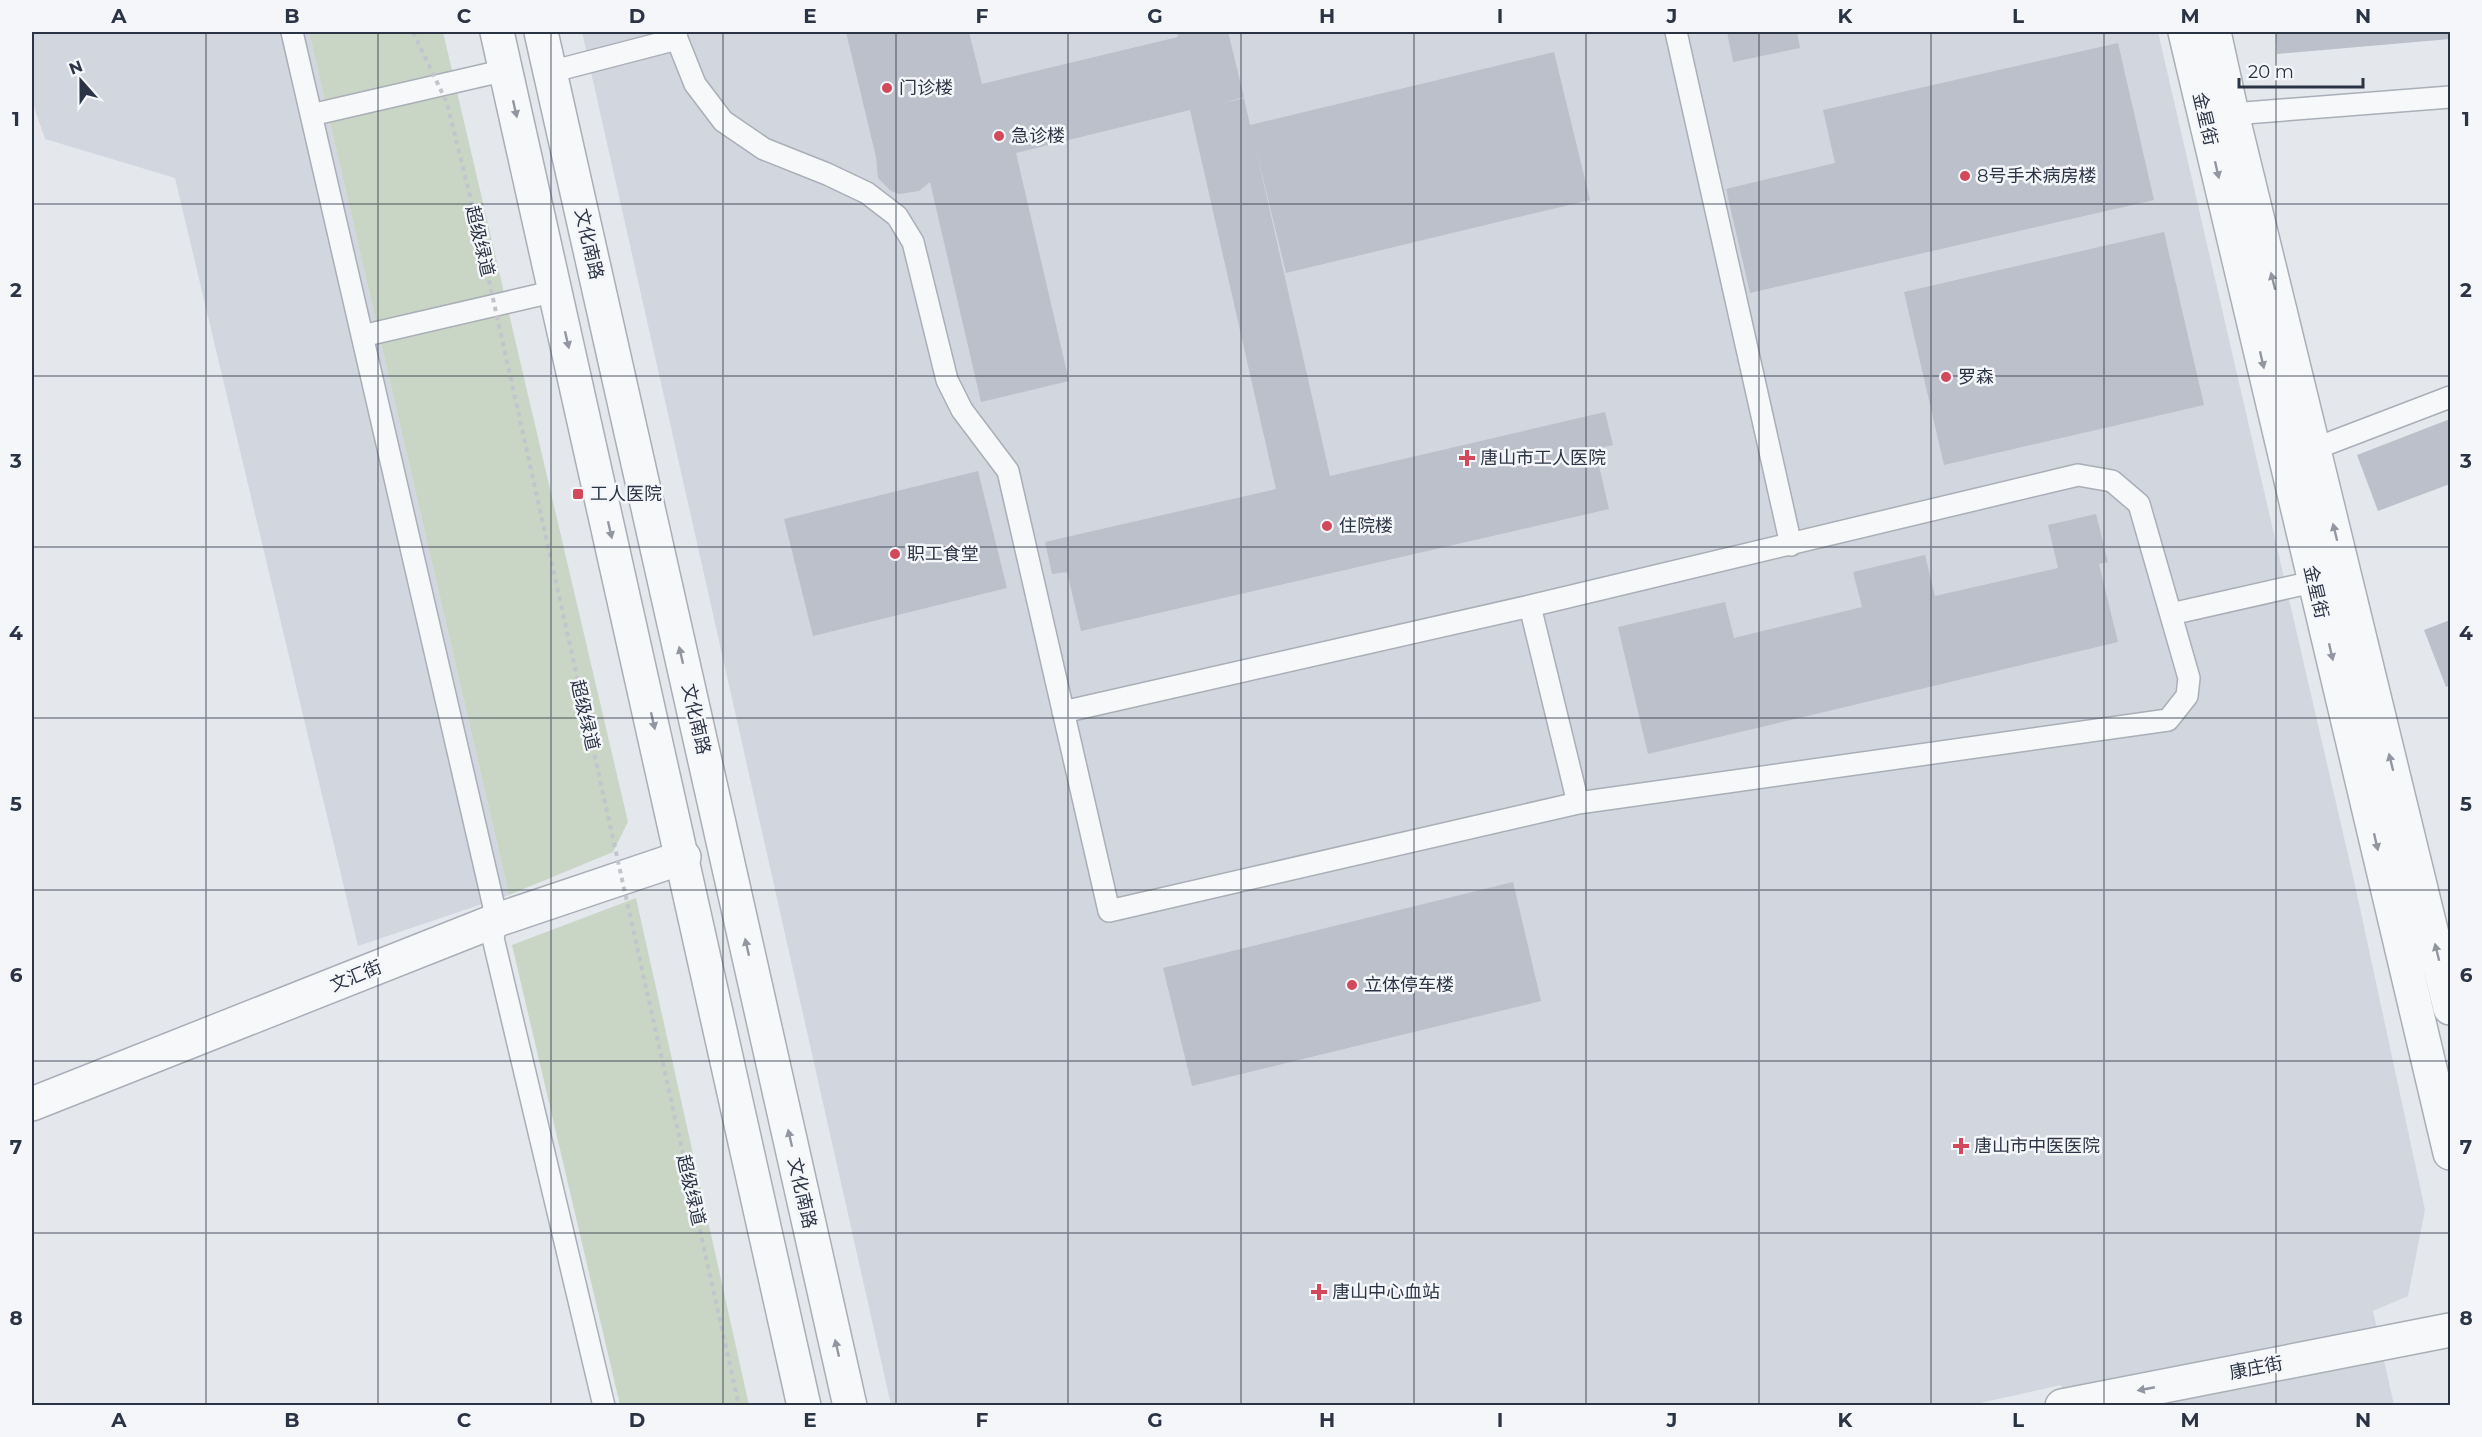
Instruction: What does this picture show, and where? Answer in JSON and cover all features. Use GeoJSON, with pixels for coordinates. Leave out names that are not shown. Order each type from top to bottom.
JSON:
{"type":"FeatureCollection","features":[{"type":"Feature","properties":{"kind":"street"},"geometry":{"type":"LineString","coordinates":[[497,32],[684,857],[804,1406]]}},
{"type":"Feature","properties":{"kind":"street","name":"文化南路"},"geometry":{"type":"LineString","coordinates":[[542,32],[850,1406]]}},
{"type":"Feature","properties":{"kind":"street","name":"金星街"},"geometry":{"type":"LineString","coordinates":[[2185,32],[2451,1152]]}},
{"type":"Feature","properties":{"kind":"street","name":"金星街"},"geometry":{"type":"LineString","coordinates":[[2214,32],[2232,114],[2451,1008]]}},
{"type":"Feature","properties":{"kind":"street","name":"文汇街"},"geometry":{"type":"LineString","coordinates":[[32,1104],[497,920],[684,857]]}},
{"type":"Feature","properties":{"kind":"street","name":"康庄街"},"geometry":{"type":"LineString","coordinates":[[2062,1406],[2451,1330]]}},
{"type":"Feature","properties":{"kind":"street","name":"康庄街"},"geometry":{"type":"LineString","coordinates":[[2171,1406],[2451,1347]]}},
{"type":"Feature","properties":{"kind":"lane"},"geometry":{"type":"LineString","coordinates":[[292,32],[497,920],[493,938],[604,1406]]}},
{"type":"Feature","properties":{"kind":"lane"},"geometry":{"type":"LineString","coordinates":[[1676,32],[1791,545]]}},
{"type":"Feature","properties":{"kind":"lane"},"geometry":{"type":"LineString","coordinates":[[550,72],[676,35],[695,84],[723,121],[764,149],[867,193],[897,216],[913,242],[948,380],[962,410],[1008,471],[1063,712],[1109,911],[1578,803],[2168,720],[2187,696],[2189,678],[2139,504],[2112,481],[2078,474],[1791,545],[1063,712]]}},
{"type":"Feature","properties":{"kind":"lane"},"geometry":{"type":"LineString","coordinates":[[311,115],[506,70]]}},
{"type":"Feature","properties":{"kind":"lane"},"geometry":{"type":"LineString","coordinates":[[2232,114],[2451,97]]}},
{"type":"Feature","properties":{"kind":"lane"},"geometry":{"type":"LineString","coordinates":[[362,336],[556,291]]}},
{"type":"Feature","properties":{"kind":"lane"},"geometry":{"type":"LineString","coordinates":[[2279,434],[2314,449],[2451,398]]}},
{"type":"Feature","properties":{"kind":"lane"},"geometry":{"type":"LineString","coordinates":[[2171,614],[2314,581],[2346,576]]}},
{"type":"Feature","properties":{"kind":"lane"},"geometry":{"type":"LineString","coordinates":[[1530,606],[1578,803]]}},
{"type":"Feature","properties":{"kind":"path","name":"超级绿道"},"geometry":{"type":"LineString","coordinates":[[413,32],[447,103],[472,204],[739,1406]]}},
{"type":"Feature","properties":{"kind":"shaded area"},"geometry":{"type":"Polygon","coordinates":[[[32,32],[309,32],[509,895],[358,946],[175,178],[45,139],[32,101],[32,32]]]}},
{"type":"Feature","properties":{"kind":"shaded area","name":"唐山市工人医院"},"geometry":{"type":"Polygon","coordinates":[[[582,32],[2158,32],[2355,885],[2425,1210],[2408,1296],[2373,1311],[2394,1405],[2066,1405],[2061,1385],[1967,1406],[891,1405],[582,32]]]}},
{"type":"Feature","properties":{"kind":"green space"},"geometry":{"type":"Polygon","coordinates":[[[309,32],[443,32],[628,822],[613,852],[509,895],[309,32]]]}},
{"type":"Feature","properties":{"kind":"green space"},"geometry":{"type":"Polygon","coordinates":[[[636,898],[749,1405],[620,1405],[512,945],[636,898]]]}},
{"type":"Feature","properties":{"kind":"building"},"geometry":{"type":"Polygon","coordinates":[[[846,32],[969,32],[982,84],[1178,37],[1177,32],[1228,32],[1244,97],[1219,104],[1244,98],[1250,125],[1554,52],[1590,200],[1286,273],[1255,145],[1330,476],[1605,412],[1613,445],[1595,449],[1609,509],[1081,631],[1067,572],[1052,574],[1045,542],[1276,489],[1190,110],[1016,153],[1069,381],[981,402],[930,182],[919,191],[899,194],[891,191],[878,178],[876,157],[846,32]]]}},
{"type":"Feature","properties":{"kind":"building"},"geometry":{"type":"Polygon","coordinates":[[[1727,32],[1797,32],[1800,48],[1733,62],[1727,32]]]}},
{"type":"Feature","properties":{"kind":"building"},"geometry":{"type":"Polygon","coordinates":[[[2276,32],[2450,32],[2450,39],[2277,54],[2276,32]]]}},
{"type":"Feature","properties":{"kind":"building","name":"8号手术病房楼"},"geometry":{"type":"Polygon","coordinates":[[[2118,43],[2154,200],[1750,293],[1726,189],[1835,163],[1823,110],[2118,43]]]}},
{"type":"Feature","properties":{"kind":"building"},"geometry":{"type":"Polygon","coordinates":[[[2164,232],[2204,405],[1944,465],[1904,292],[2164,232]]]}},
{"type":"Feature","properties":{"kind":"building"},"geometry":{"type":"Polygon","coordinates":[[[2450,419],[2450,484],[2378,511],[2357,455],[2450,419]]]}},
{"type":"Feature","properties":{"kind":"building","name":"职工食堂"},"geometry":{"type":"Polygon","coordinates":[[[978,471],[1007,588],[813,636],[784,519],[978,471]]]}},
{"type":"Feature","properties":{"kind":"building"},"geometry":{"type":"Polygon","coordinates":[[[2096,514],[2108,562],[2099,564],[2118,642],[1648,754],[1618,627],[1725,602],[1734,638],[1862,607],[1853,572],[1925,555],[1935,596],[2058,568],[2048,525],[2096,514]]]}},
{"type":"Feature","properties":{"kind":"building"},"geometry":{"type":"Polygon","coordinates":[[[2450,620],[2450,685],[2446,687],[2424,630],[2450,620]]]}},
{"type":"Feature","properties":{"kind":"building","name":"立体停车楼"},"geometry":{"type":"Polygon","coordinates":[[[1513,882],[1541,1001],[1192,1086],[1163,968],[1513,882]]]}},
{"type":"Feature","properties":{"kind":"place","name":"门诊楼"},"geometry":{"type":"Point","coordinates":[887,88]}},
{"type":"Feature","properties":{"kind":"place","name":"急诊楼"},"geometry":{"type":"Point","coordinates":[999,136]}},
{"type":"Feature","properties":{"kind":"place","name":"8号手术病房楼"},"geometry":{"type":"Point","coordinates":[1965,176]}},
{"type":"Feature","properties":{"kind":"place","name":"罗森"},"geometry":{"type":"Point","coordinates":[1946,377]}},
{"type":"Feature","properties":{"kind":"place","name":"唐山市工人医院"},"geometry":{"type":"Point","coordinates":[1467,458]}},
{"type":"Feature","properties":{"kind":"place","name":"工人医院"},"geometry":{"type":"Point","coordinates":[578,494]}},
{"type":"Feature","properties":{"kind":"place","name":"住院楼"},"geometry":{"type":"Point","coordinates":[1327,526]}},
{"type":"Feature","properties":{"kind":"place","name":"职工食堂"},"geometry":{"type":"Point","coordinates":[895,554]}},
{"type":"Feature","properties":{"kind":"place","name":"立体停车楼"},"geometry":{"type":"Point","coordinates":[1352,985]}},
{"type":"Feature","properties":{"kind":"place","name":"唐山市中医医院"},"geometry":{"type":"Point","coordinates":[1961,1146]}},
{"type":"Feature","properties":{"kind":"place","name":"唐山中心血站"},"geometry":{"type":"Point","coordinates":[1319,1292]}}]}
